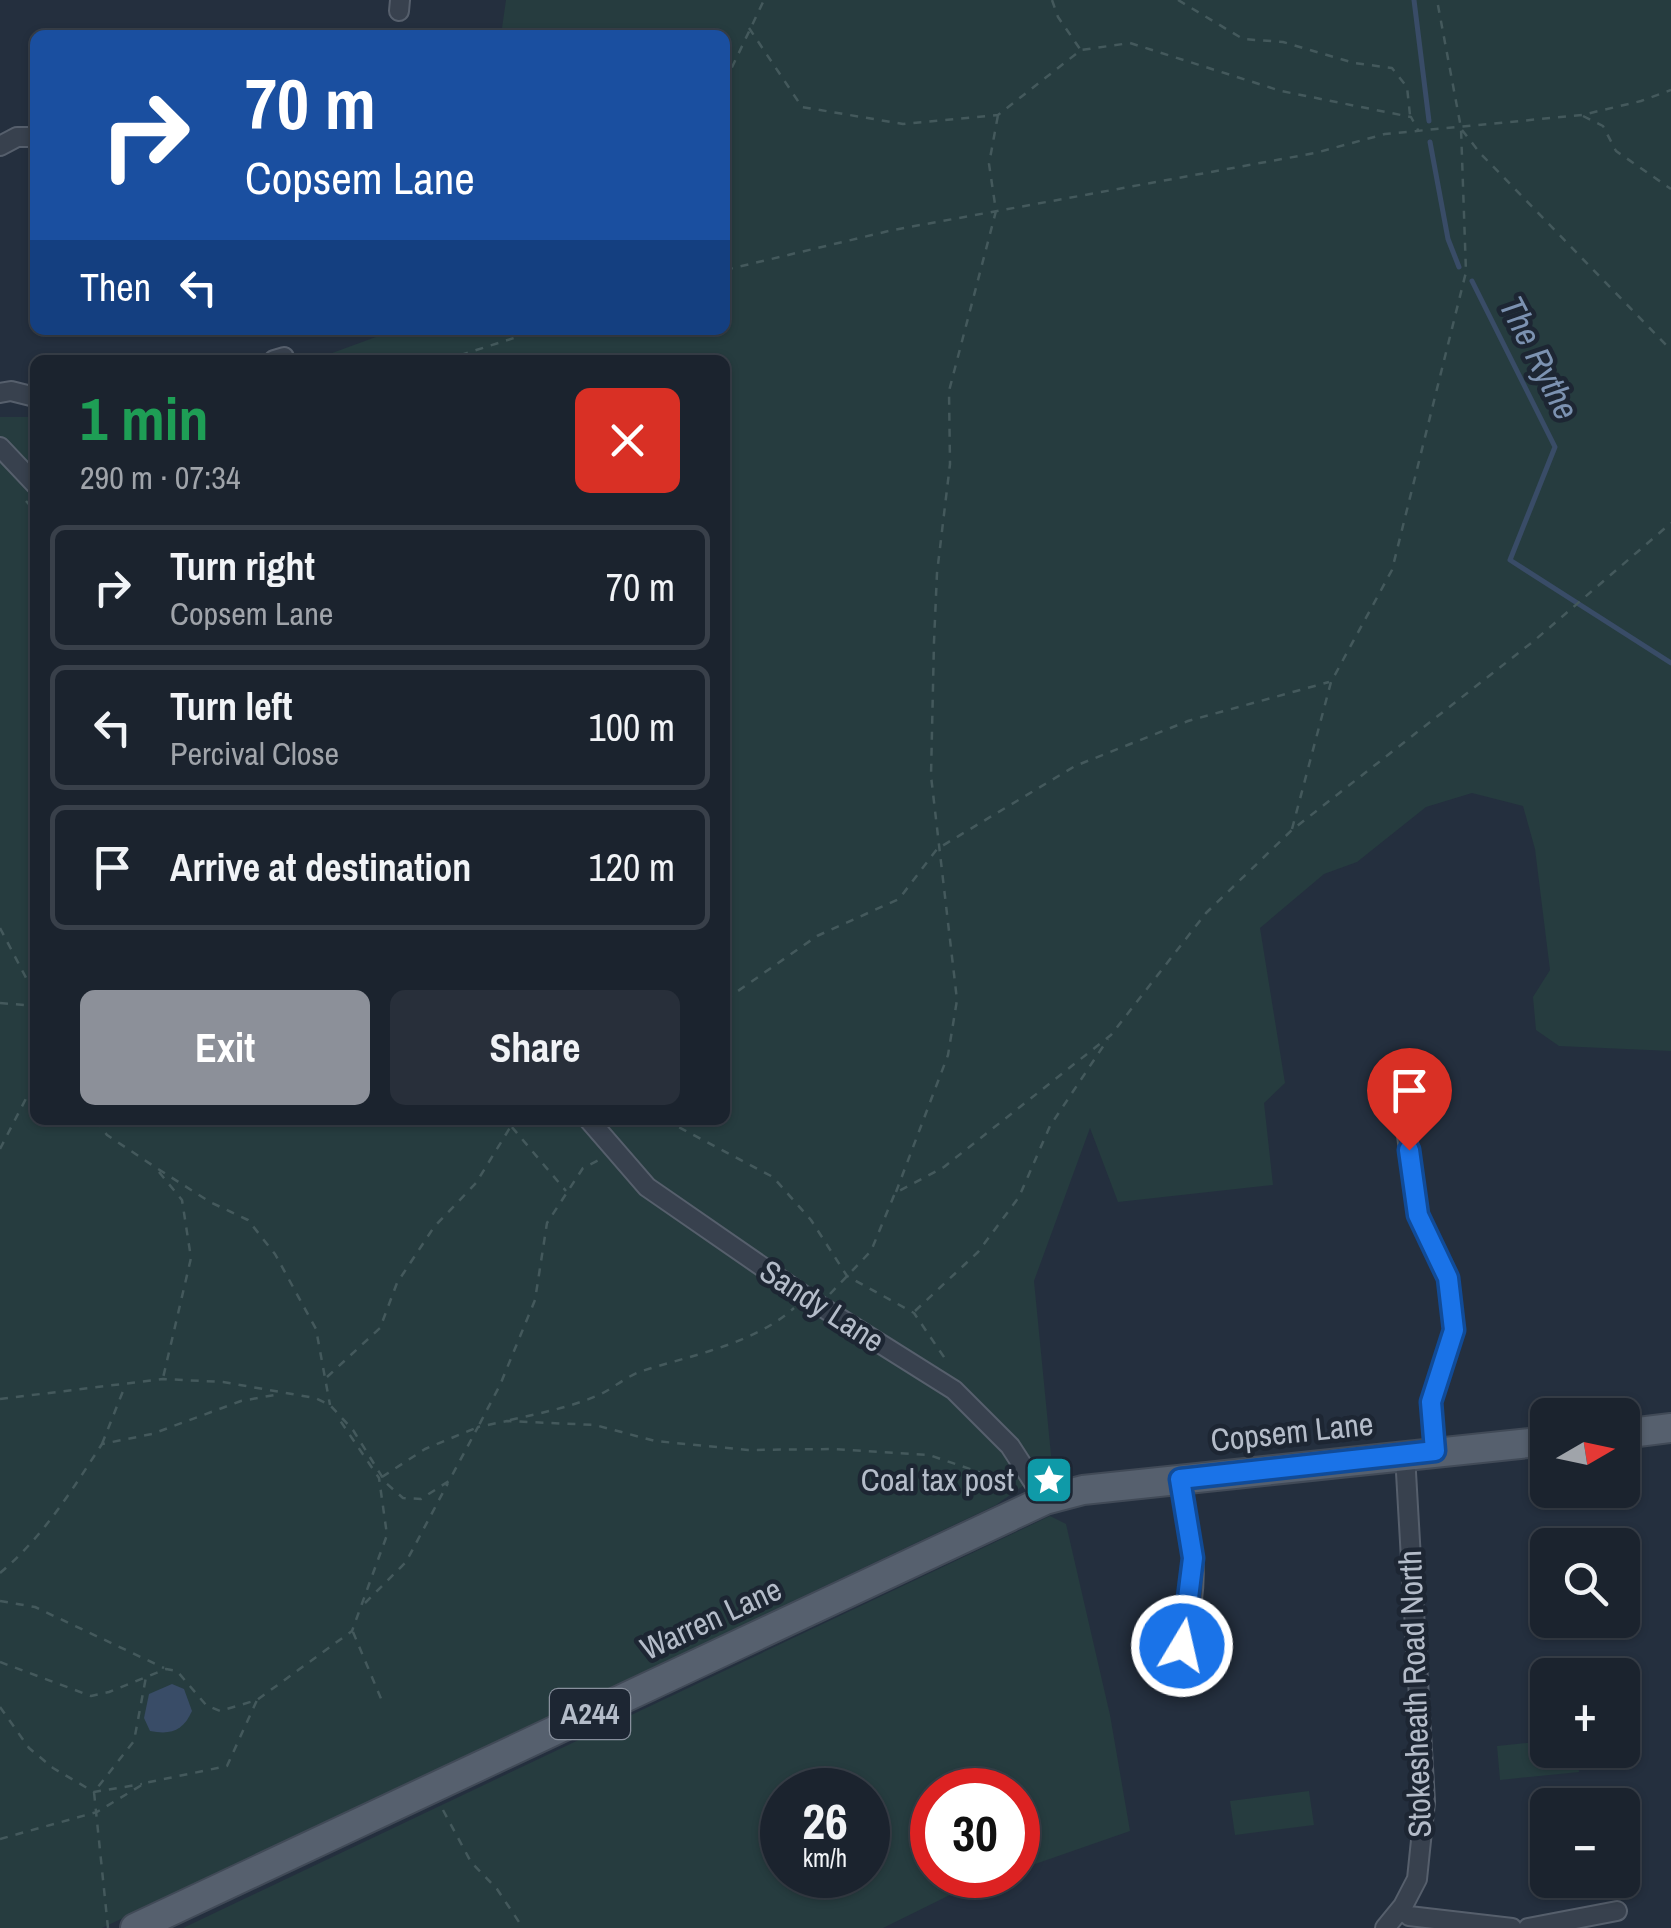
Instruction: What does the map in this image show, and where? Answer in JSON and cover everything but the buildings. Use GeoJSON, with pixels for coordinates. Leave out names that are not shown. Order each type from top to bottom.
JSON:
{"type":"FeatureCollection","features":[{"type":"Feature","properties":{"kind":"main road"},"geometry":{"type":"LineString","coordinates":[[1640,1432],[1671,1428]]}},
{"type":"Feature","properties":{"kind":"main road","name":"Copsem Lane"},"geometry":{"type":"LineString","coordinates":[[1045,1500],[1083,1490],[1530,1442]]}},
{"type":"Feature","properties":{"kind":"main road","name":"Warren Lane"},"geometry":{"type":"LineString","coordinates":[[135,1928],[1045,1500]]}},
{"type":"Feature","properties":{"kind":"street"},"geometry":{"type":"LineString","coordinates":[[0,146],[30,137]]}},
{"type":"Feature","properties":{"kind":"street"},"geometry":{"type":"LineString","coordinates":[[0,393],[30,396]]}},
{"type":"Feature","properties":{"kind":"street"},"geometry":{"type":"LineString","coordinates":[[0,447],[30,479]]}},
{"type":"Feature","properties":{"kind":"street"},"geometry":{"type":"LineString","coordinates":[[1400,1085],[1418,1215],[1448,1278],[1454,1330],[1431,1402],[1435,1451]]}},
{"type":"Feature","properties":{"kind":"street","name":"Sandy Lane"},"geometry":{"type":"LineString","coordinates":[[593,1125],[647,1186],[813,1302],[954,1390],[1010,1446],[1045,1500]]}},
{"type":"Feature","properties":{"kind":"street","name":"Stokesheath Road North"},"geometry":{"type":"LineString","coordinates":[[1405,1454],[1424,1802],[1420,1866],[1407,1917]]}},
{"type":"Feature","properties":{"kind":"street"},"geometry":{"type":"LineString","coordinates":[[1178,1678],[1193,1558],[1180,1479]]}},
{"type":"Feature","properties":{"kind":"street"},"geometry":{"type":"LineString","coordinates":[[1528,1928],[1618,1911]]}},
{"type":"Feature","properties":{"kind":"street"},"geometry":{"type":"LineString","coordinates":[[1385,1928],[1407,1917],[1512,1928]]}},
{"type":"Feature","properties":{"kind":"path"},"geometry":{"type":"LineString","coordinates":[[730,71],[764,0]]}},
{"type":"Feature","properties":{"kind":"path"},"geometry":{"type":"LineString","coordinates":[[1052,0],[1058,17],[1081,50]]}},
{"type":"Feature","properties":{"kind":"path"},"geometry":{"type":"LineString","coordinates":[[1178,0],[1243,39],[1283,42],[1354,63],[1392,68],[1407,88],[1411,117],[1419,132]]}},
{"type":"Feature","properties":{"kind":"path"},"geometry":{"type":"LineString","coordinates":[[1292,830],[1331,682],[1392,570],[1466,272],[1461,128],[1437,0]]}},
{"type":"Feature","properties":{"kind":"path"},"geometry":{"type":"LineString","coordinates":[[750,28],[802,107],[903,124],[998,115],[1081,50],[1130,44],[1280,92],[1411,117]]}},
{"type":"Feature","properties":{"kind":"path"},"geometry":{"type":"LineString","coordinates":[[730,269],[893,230],[1315,153],[1386,134],[1582,116],[1671,90]]}},
{"type":"Feature","properties":{"kind":"path"},"geometry":{"type":"LineString","coordinates":[[381,1477],[426,1449],[478,1426],[557,1410],[600,1394],[638,1372],[681,1361],[782,1319],[813,1302],[871,1251],[948,1054],[957,1000],[931,776],[937,572],[950,464],[949,391],[996,212],[989,164],[998,115]]}},
{"type":"Feature","properties":{"kind":"path"},"geometry":{"type":"LineString","coordinates":[[1582,116],[1603,126],[1616,151],[1671,189]]}},
{"type":"Feature","properties":{"kind":"path"},"geometry":{"type":"LineString","coordinates":[[1461,128],[1480,153],[1671,350]]}},
{"type":"Feature","properties":{"kind":"path"},"geometry":{"type":"LineString","coordinates":[[462,355],[524,335]]}},
{"type":"Feature","properties":{"kind":"path"},"geometry":{"type":"LineString","coordinates":[[914,1312],[978,1252],[1019,1197],[1050,1126],[1110,1035],[1206,912],[1292,830],[1578,603],[1671,523]]}},
{"type":"Feature","properties":{"kind":"path"},"geometry":{"type":"LineString","coordinates":[[730,997],[817,936],[899,898],[937,849],[1075,766],[1188,721],[1331,682]]}},
{"type":"Feature","properties":{"kind":"path"},"geometry":{"type":"LineString","coordinates":[[0,928],[30,985]]}},
{"type":"Feature","properties":{"kind":"path"},"geometry":{"type":"LineString","coordinates":[[0,1002],[30,1005]]}},
{"type":"Feature","properties":{"kind":"path"},"geometry":{"type":"LineString","coordinates":[[896,1193],[944,1167],[1110,1035]]}},
{"type":"Feature","properties":{"kind":"path"},"geometry":{"type":"LineString","coordinates":[[0,1149],[30,1091]]}},
{"type":"Feature","properties":{"kind":"path"},"geometry":{"type":"LineString","coordinates":[[100,1125],[108,1135],[155,1167],[210,1202],[248,1220],[275,1254],[316,1329],[330,1405],[381,1477],[403,1498],[421,1499],[449,1481]]}},
{"type":"Feature","properties":{"kind":"path"},"geometry":{"type":"LineString","coordinates":[[506,1125],[511,1126],[567,1192]]}},
{"type":"Feature","properties":{"kind":"path"},"geometry":{"type":"LineString","coordinates":[[674,1125],[773,1177],[811,1220],[847,1276],[914,1312],[951,1368]]}},
{"type":"Feature","properties":{"kind":"path"},"geometry":{"type":"LineString","coordinates":[[326,1378],[380,1328],[397,1282],[434,1227],[476,1183],[511,1126]]}},
{"type":"Feature","properties":{"kind":"path"},"geometry":{"type":"LineString","coordinates":[[364,1604],[406,1562],[500,1386],[535,1300],[547,1223],[583,1168],[616,1151]]}},
{"type":"Feature","properties":{"kind":"path"},"geometry":{"type":"LineString","coordinates":[[155,1167],[182,1200],[191,1258],[163,1380]]}},
{"type":"Feature","properties":{"kind":"path"},"geometry":{"type":"LineString","coordinates":[[0,1399],[163,1380],[223,1382],[315,1398],[330,1405]]}},
{"type":"Feature","properties":{"kind":"path"},"geometry":{"type":"LineString","coordinates":[[0,1572],[19,1557],[61,1507],[102,1444],[125,1385]]}},
{"type":"Feature","properties":{"kind":"path"},"geometry":{"type":"LineString","coordinates":[[102,1444],[152,1434],[241,1401],[286,1393]]}},
{"type":"Feature","properties":{"kind":"path"},"geometry":{"type":"LineString","coordinates":[[507,1421],[596,1425],[655,1441],[748,1450],[929,1454],[1010,1484],[1028,1470]]}},
{"type":"Feature","properties":{"kind":"path"},"geometry":{"type":"LineString","coordinates":[[0,1601],[34,1607],[177,1671],[206,1705],[220,1710],[257,1700],[352,1631],[386,1535],[381,1477]]}},
{"type":"Feature","properties":{"kind":"path"},"geometry":{"type":"LineString","coordinates":[[352,1631],[382,1701]]}},
{"type":"Feature","properties":{"kind":"path"},"geometry":{"type":"LineString","coordinates":[[0,1662],[91,1696],[166,1669]]}},
{"type":"Feature","properties":{"kind":"path"},"geometry":{"type":"LineString","coordinates":[[108,1928],[94,1792],[134,1741],[146,1675]]}},
{"type":"Feature","properties":{"kind":"path"},"geometry":{"type":"LineString","coordinates":[[0,1707],[28,1748],[94,1792],[227,1766],[257,1700]]}},
{"type":"Feature","properties":{"kind":"path"},"geometry":{"type":"LineString","coordinates":[[0,1839],[96,1812],[145,1783]]}},
{"type":"Feature","properties":{"kind":"path"},"geometry":{"type":"LineString","coordinates":[[431,1789],[471,1862],[524,1928]]}},
{"type":"Feature","properties":{"kind":"green space"},"geometry":{"type":"Polygon","coordinates":[[[506,0],[1671,0],[1671,1051],[1559,1046],[1536,1030],[1533,997],[1550,970],[1535,849],[1523,806],[1472,793],[1426,807],[1357,862],[1324,874],[1260,928],[1285,1083],[1264,1103],[1273,1185],[1118,1202],[1090,1128],[1034,1281],[1052,1465],[996,1505],[102,1928],[0,1928],[0,417],[30,417],[30,1125],[730,1125],[730,355],[327,355],[381,335],[730,335],[730,30],[502,30],[506,0]]]}},
{"type":"Feature","properties":{"kind":"green space"},"geometry":{"type":"Polygon","coordinates":[[[1050,1516],[1066,1524],[1110,1715],[1130,1831],[1040,1862],[1040,1768],[910,1768],[910,1898],[944,1898],[883,1928],[183,1928],[1050,1516]]]}},
{"type":"Feature","properties":{"kind":"green space"},"geometry":{"type":"Polygon","coordinates":[[[1530,1743],[1530,1768],[1579,1768],[1579,1772],[1500,1780],[1497,1746],[1530,1743]]]}},
{"type":"Feature","properties":{"kind":"green space"},"geometry":{"type":"Polygon","coordinates":[[[1309,1791],[1314,1825],[1235,1835],[1230,1801],[1309,1791]]]}},
{"type":"Feature","properties":{"kind":"water"},"geometry":{"type":"Polygon","coordinates":[[[172,1684],[184,1689],[192,1711],[176,1730],[150,1731],[144,1718],[149,1694],[172,1684]]]}},
{"type":"Feature","properties":{"kind":"waterway","name":"The Rythe"},"geometry":{"type":"LineString","coordinates":[[1414,0],[1429,121]]}},
{"type":"Feature","properties":{"kind":"waterway","name":"The Rythe"},"geometry":{"type":"LineString","coordinates":[[1430,142],[1448,239],[1459,267]]}},
{"type":"Feature","properties":{"kind":"waterway","name":"The Rythe"},"geometry":{"type":"LineString","coordinates":[[1472,281],[1555,447],[1510,560],[1671,663]]}},
{"type":"Feature","properties":{"kind":"place","name":"Coal tax post"},"geometry":{"type":"Point","coordinates":[1049,1480]}},
{"type":"Feature","properties":{"kind":"route"},"geometry":{"type":"LineString","coordinates":[[1182,1646],[1193,1558],[1180,1479],[1435,1451],[1431,1402],[1454,1330],[1448,1278],[1418,1215],[1409,1150]]}}]}
